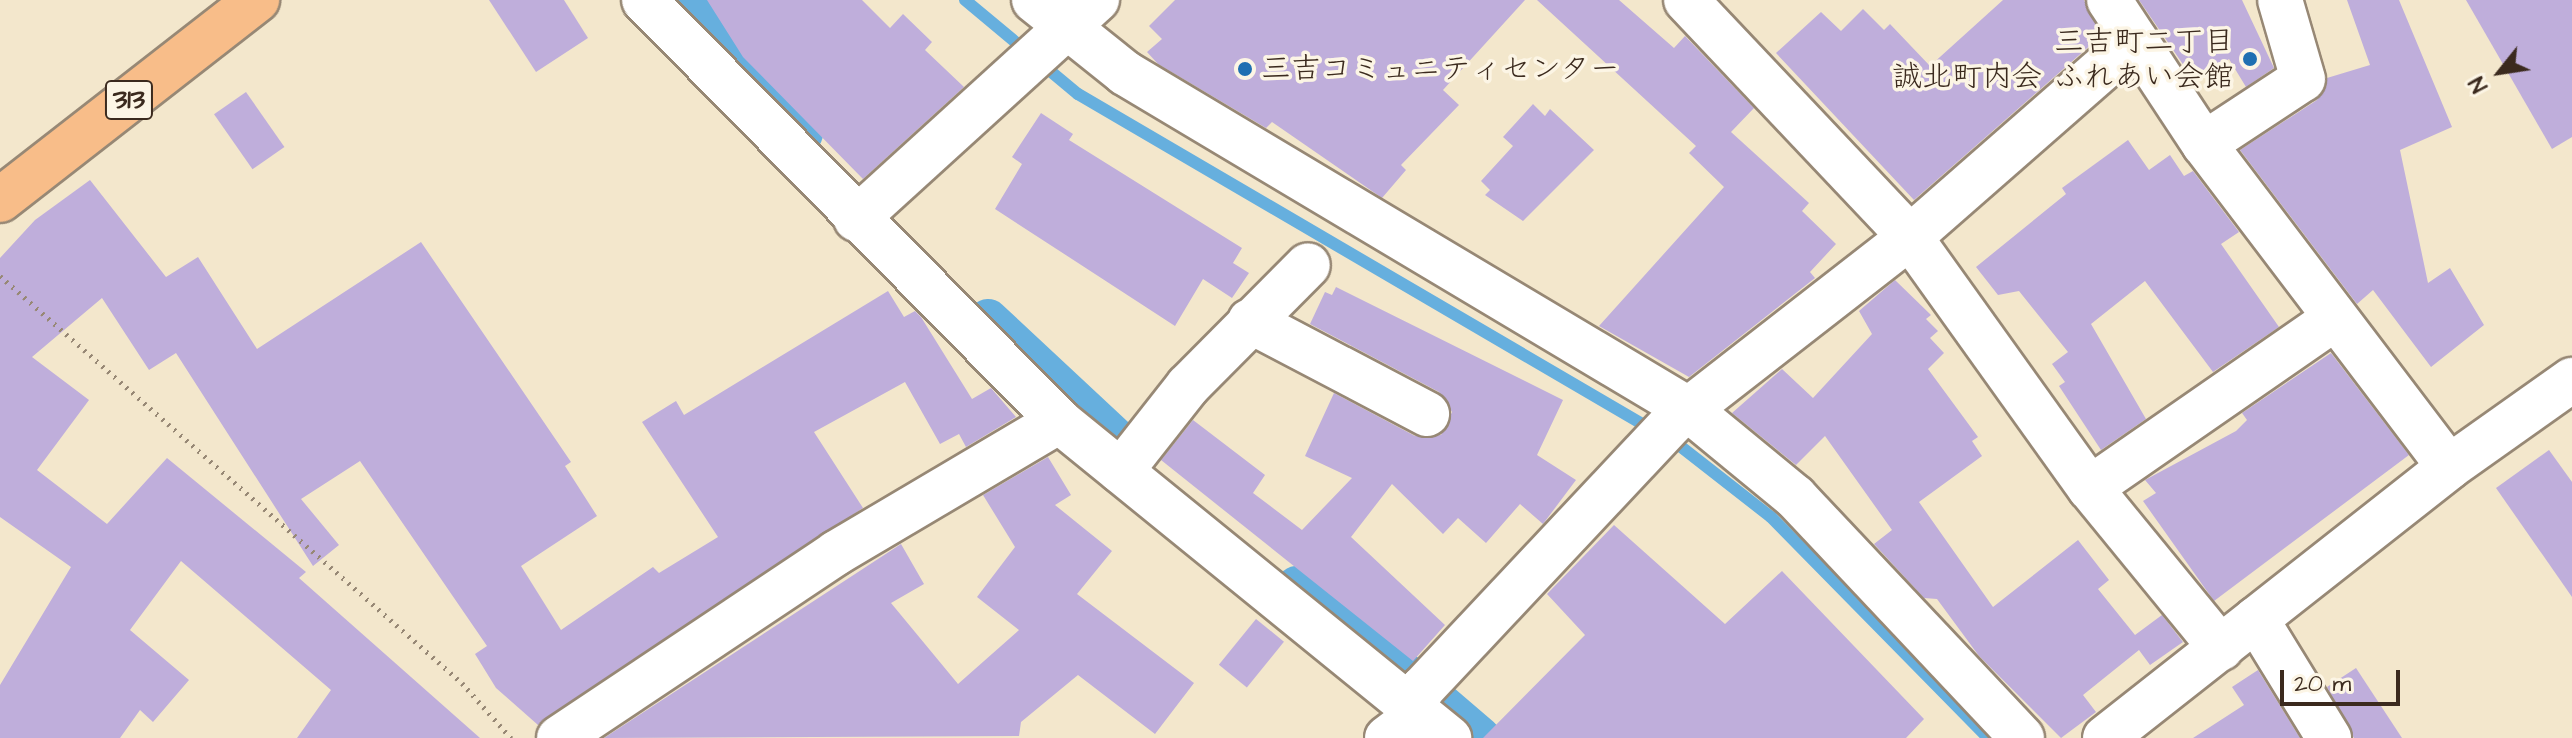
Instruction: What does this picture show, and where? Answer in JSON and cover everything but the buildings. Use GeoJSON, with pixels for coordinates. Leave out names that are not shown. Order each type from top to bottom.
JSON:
{"type":"FeatureCollection","features":[{"type":"Feature","properties":{"kind":"highway","name":"313"},"geometry":{"type":"LineString","coordinates":[[0,200],[257,0]]}},
{"type":"Feature","properties":{"kind":"street"},"geometry":{"type":"LineString","coordinates":[[644,0],[856,219],[1059,421],[1132,457],[1398,721],[1449,738]]}},
{"type":"Feature","properties":{"kind":"street"},"geometry":{"type":"LineString","coordinates":[[1034,0],[1060,34],[1333,203],[1486,285],[1682,415],[1795,497],[2022,738]]}},
{"type":"Feature","properties":{"kind":"street"},"geometry":{"type":"LineString","coordinates":[[856,219],[1097,0]]}},
{"type":"Feature","properties":{"kind":"street"},"geometry":{"type":"LineString","coordinates":[[2109,0],[2204,144],[2449,467]]}},
{"type":"Feature","properties":{"kind":"street"},"geometry":{"type":"LineString","coordinates":[[2204,144],[2303,79],[2280,0]]}},
{"type":"Feature","properties":{"kind":"street"},"geometry":{"type":"LineString","coordinates":[[1693,2],[1910,237],[2090,488],[2221,648]]}},
{"type":"Feature","properties":{"kind":"street"},"geometry":{"type":"LineString","coordinates":[[1398,721],[1640,456],[1682,415],[1910,237],[2135,40]]}},
{"type":"Feature","properties":{"kind":"street"},"geometry":{"type":"LineString","coordinates":[[1132,457],[1250,321],[1308,265]]}},
{"type":"Feature","properties":{"kind":"street"},"geometry":{"type":"LineString","coordinates":[[2090,488],[2334,319]]}},
{"type":"Feature","properties":{"kind":"street"},"geometry":{"type":"LineString","coordinates":[[1250,321],[1427,414]]}},
{"type":"Feature","properties":{"kind":"street"},"geometry":{"type":"LineString","coordinates":[[2105,738],[2449,467],[2571,383]]}},
{"type":"Feature","properties":{"kind":"street"},"geometry":{"type":"LineString","coordinates":[[559,738],[836,553],[1059,421]]}},
{"type":"Feature","properties":{"kind":"street"},"geometry":{"type":"LineString","coordinates":[[2256,619],[2329,738]]}},
{"type":"Feature","properties":{"kind":"path"},"geometry":{"type":"LineString","coordinates":[[0,276],[462,683],[511,738]]}},
{"type":"Feature","properties":{"kind":"waterway"},"geometry":{"type":"LineString","coordinates":[[684,0],[802,133]]}},
{"type":"Feature","properties":{"kind":"waterway"},"geometry":{"type":"LineString","coordinates":[[965,0],[1078,94],[1680,446],[1771,517],[1988,738]]}},
{"type":"Feature","properties":{"kind":"waterway"},"geometry":{"type":"LineString","coordinates":[[988,320],[1136,458]]}},
{"type":"Feature","properties":{"kind":"waterway"},"geometry":{"type":"LineString","coordinates":[[1297,587],[1405,674]]}},
{"type":"Feature","properties":{"kind":"waterway"},"geometry":{"type":"LineString","coordinates":[[1438,702],[1480,738]]}},
{"type":"Feature","properties":{"kind":"place","name":"三吉町二丁目 誠北町内会 ふれあい会館"},"geometry":{"type":"Point","coordinates":[2250,59]}},
{"type":"Feature","properties":{"kind":"place","name":"三吉コミュニティセンター"},"geometry":{"type":"Point","coordinates":[1245,69]}}]}
